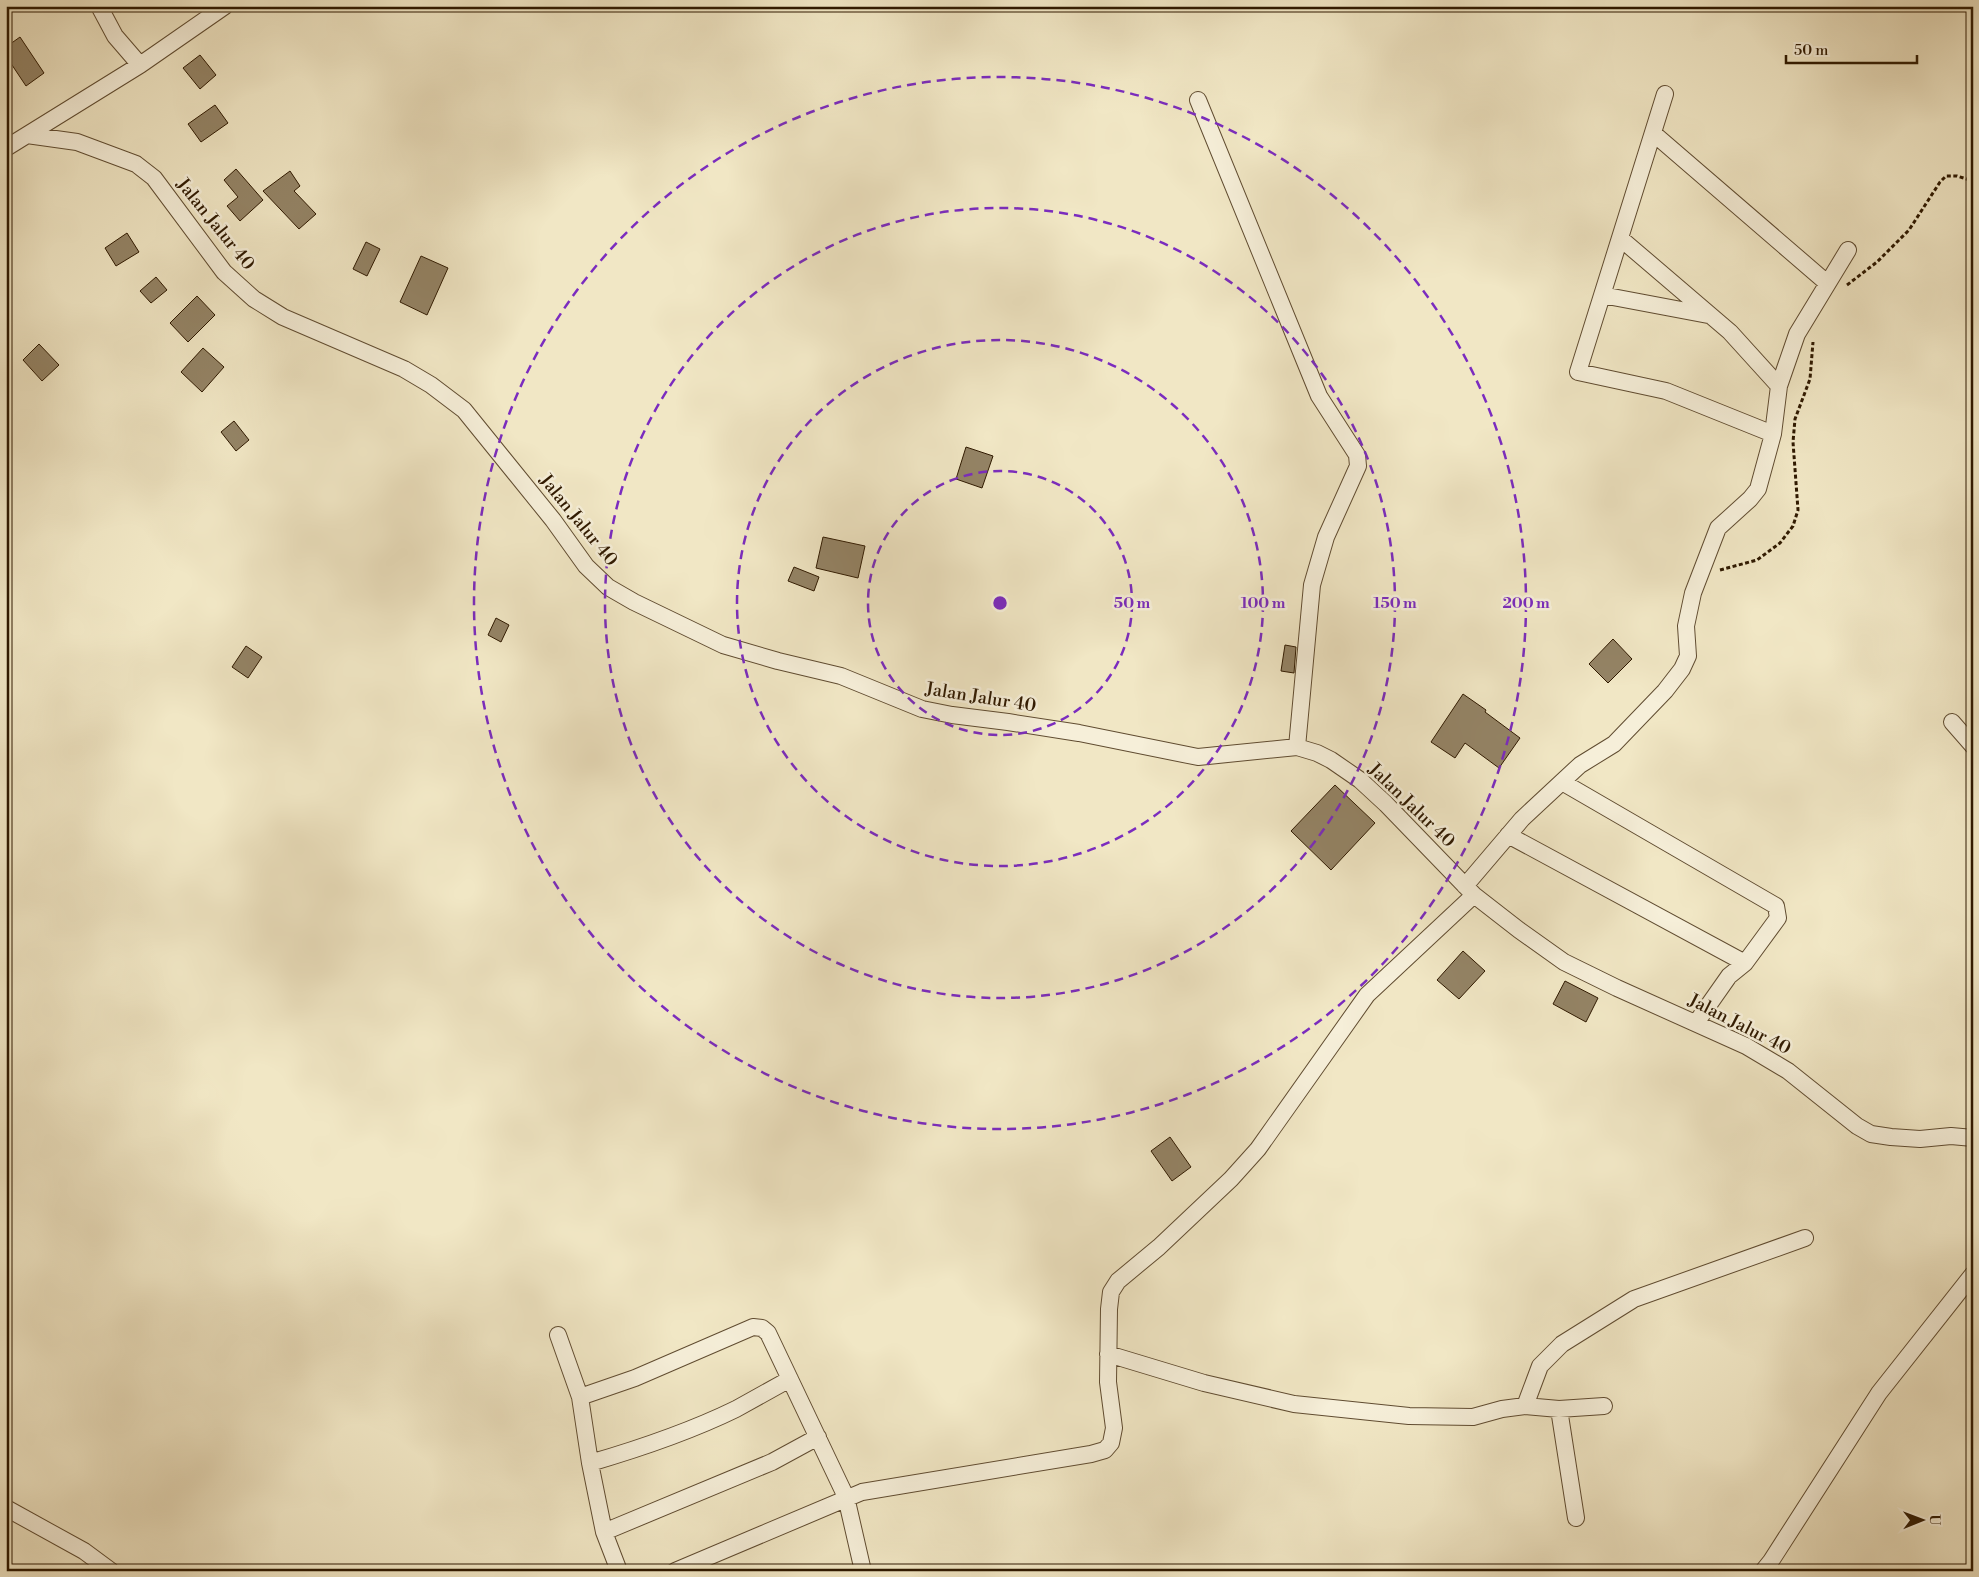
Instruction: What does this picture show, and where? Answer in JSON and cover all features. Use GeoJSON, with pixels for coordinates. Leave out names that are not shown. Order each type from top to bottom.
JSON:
{"type":"FeatureCollection","features":[{"type":"Feature","properties":{"kind":"street"},"geometry":{"type":"LineString","coordinates":[[99,6],[115,36],[140,65]]}},
{"type":"Feature","properties":{"kind":"street"},"geometry":{"type":"LineString","coordinates":[[6,148],[140,65],[225,6]]}},
{"type":"Feature","properties":{"kind":"street"},"geometry":{"type":"LineString","coordinates":[[1666,94],[1578,372],[1666,391],[1773,434]]}},
{"type":"Feature","properties":{"kind":"street"},"geometry":{"type":"LineString","coordinates":[[1198,100],[1319,396],[1357,455],[1358,466],[1326,537],[1312,585],[1297,747]]}},
{"type":"Feature","properties":{"kind":"street"},"geometry":{"type":"LineString","coordinates":[[1653,133],[1827,283]]}},
{"type":"Feature","properties":{"kind":"street","name":"Jalan Jalur 40"},"geometry":{"type":"LineString","coordinates":[[27,135],[77,142],[136,164],[154,178],[224,272],[254,298],[283,317],[404,369],[438,390],[464,410],[542,506],[586,566],[608,587],[634,602],[723,645],[841,676],[922,709],[952,716],[1079,733],[1198,757],[1297,747],[1316,753],[1331,760],[1360,780],[1470,890],[1519,930],[1564,962],[1746,1046],[1788,1071],[1857,1126],[1870,1134],[1920,1139],[1951,1136],[1973,1138]]}},
{"type":"Feature","properties":{"kind":"street"},"geometry":{"type":"LineString","coordinates":[[1620,238],[1730,332],[1779,386]]}},
{"type":"Feature","properties":{"kind":"street"},"geometry":{"type":"LineString","coordinates":[[675,1571],[846,1497],[862,1492],[1081,1456],[1104,1450],[1111,1443],[1114,1428],[1108,1382],[1108,1354],[1111,1292],[1118,1281],[1159,1247],[1231,1179],[1258,1149],[1367,995],[1470,890],[1508,835],[1522,819],[1580,765],[1614,744],[1665,692],[1682,669],[1688,656],[1686,626],[1693,593],[1711,544],[1718,528],[1750,499],[1758,489],[1773,434],[1779,386],[1797,334],[1848,250]]}},
{"type":"Feature","properties":{"kind":"street"},"geometry":{"type":"LineString","coordinates":[[1602,296],[1710,315]]}},
{"type":"Feature","properties":{"kind":"street"},"geometry":{"type":"LineString","coordinates":[[1952,722],[1973,746]]}},
{"type":"Feature","properties":{"kind":"street"},"geometry":{"type":"LineString","coordinates":[[1562,782],[1776,906],[1778,918],[1745,963],[1729,976],[1696,1022]]}},
{"type":"Feature","properties":{"kind":"street"},"geometry":{"type":"LineString","coordinates":[[1508,835],[1745,963]]}},
{"type":"Feature","properties":{"kind":"street"},"geometry":{"type":"LineString","coordinates":[[1525,1406],[1540,1366],[1562,1344],[1634,1299],[1805,1238]]}},
{"type":"Feature","properties":{"kind":"street"},"geometry":{"type":"LineString","coordinates":[[1763,1571],[1878,1392],[1973,1274]]}},
{"type":"Feature","properties":{"kind":"street"},"geometry":{"type":"LineString","coordinates":[[580,1397],[635,1378],[753,1327],[762,1328],[768,1334],[846,1497],[858,1569]]}},
{"type":"Feature","properties":{"kind":"street"},"geometry":{"type":"LineString","coordinates":[[558,1335],[580,1397],[590,1463],[604,1532],[619,1571]]}},
{"type":"Feature","properties":{"kind":"street"},"geometry":{"type":"LineString","coordinates":[[1108,1354],[1204,1383],[1294,1404],[1418,1416],[1473,1417],[1502,1409],[1525,1406],[1559,1408],[1604,1406]]}},
{"type":"Feature","properties":{"kind":"street"},"geometry":{"type":"LineString","coordinates":[[590,1463],[622,1454],[735,1409],[790,1379]]}},
{"type":"Feature","properties":{"kind":"street"},"geometry":{"type":"LineString","coordinates":[[1559,1408],[1576,1518]]}},
{"type":"Feature","properties":{"kind":"street"},"geometry":{"type":"LineString","coordinates":[[604,1532],[772,1462],[818,1437]]}},
{"type":"Feature","properties":{"kind":"street"},"geometry":{"type":"LineString","coordinates":[[6,1508],[84,1551],[111,1571]]}},
{"type":"Feature","properties":{"kind":"path"},"geometry":{"type":"LineString","coordinates":[[1846,286],[1878,262],[1909,230],[1940,182],[1946,176],[1957,176],[1973,181]]}},
{"type":"Feature","properties":{"kind":"path"},"geometry":{"type":"LineString","coordinates":[[1718,570],[1757,560],[1780,543],[1793,526],[1798,510],[1793,442],[1795,419],[1810,379],[1812,339]]}},
{"type":"Feature","properties":{"kind":"building"},"geometry":{"type":"Polygon","coordinates":[[[20,37],[44,73],[26,86],[6,56],[6,47],[20,37]]]}},
{"type":"Feature","properties":{"kind":"building"},"geometry":{"type":"Polygon","coordinates":[[[200,55],[216,75],[200,89],[183,68],[200,55]]]}},
{"type":"Feature","properties":{"kind":"building"},"geometry":{"type":"Polygon","coordinates":[[[215,105],[228,123],[201,142],[188,124],[215,105]]]}},
{"type":"Feature","properties":{"kind":"building"},"geometry":{"type":"Polygon","coordinates":[[[236,169],[263,200],[240,221],[227,206],[238,197],[224,180],[236,169]]]}},
{"type":"Feature","properties":{"kind":"building"},"geometry":{"type":"Polygon","coordinates":[[[290,171],[300,186],[294,191],[316,214],[299,229],[263,191],[290,171]]]}},
{"type":"Feature","properties":{"kind":"building"},"geometry":{"type":"Polygon","coordinates":[[[127,233],[139,252],[116,266],[105,248],[127,233]]]}},
{"type":"Feature","properties":{"kind":"building"},"geometry":{"type":"Polygon","coordinates":[[[366,242],[380,249],[367,276],[353,269],[366,242]]]}},
{"type":"Feature","properties":{"kind":"building"},"geometry":{"type":"Polygon","coordinates":[[[421,256],[448,268],[427,315],[400,302],[421,256]]]}},
{"type":"Feature","properties":{"kind":"building"},"geometry":{"type":"Polygon","coordinates":[[[156,277],[167,290],[151,303],[140,291],[156,277]]]}},
{"type":"Feature","properties":{"kind":"building"},"geometry":{"type":"Polygon","coordinates":[[[197,296],[215,315],[188,342],[170,323],[197,296]]]}},
{"type":"Feature","properties":{"kind":"building"},"geometry":{"type":"Polygon","coordinates":[[[39,344],[59,365],[42,381],[23,360],[39,344]]]}},
{"type":"Feature","properties":{"kind":"building"},"geometry":{"type":"Polygon","coordinates":[[[203,348],[224,367],[202,392],[181,372],[203,348]]]}},
{"type":"Feature","properties":{"kind":"building"},"geometry":{"type":"Polygon","coordinates":[[[234,421],[249,440],[236,451],[221,432],[234,421]]]}},
{"type":"Feature","properties":{"kind":"building"},"geometry":{"type":"Polygon","coordinates":[[[966,447],[993,456],[982,488],[956,479],[966,447]]]}},
{"type":"Feature","properties":{"kind":"building"},"geometry":{"type":"Polygon","coordinates":[[[823,537],[865,546],[858,578],[816,568],[823,537]]]}},
{"type":"Feature","properties":{"kind":"building"},"geometry":{"type":"Polygon","coordinates":[[[794,567],[819,577],[814,591],[788,581],[794,567]]]}},
{"type":"Feature","properties":{"kind":"building"},"geometry":{"type":"Polygon","coordinates":[[[496,618],[509,625],[501,642],[488,635],[496,618]]]}},
{"type":"Feature","properties":{"kind":"building"},"geometry":{"type":"Polygon","coordinates":[[[1613,639],[1632,659],[1608,683],[1589,664],[1613,639]]]}},
{"type":"Feature","properties":{"kind":"building"},"geometry":{"type":"Polygon","coordinates":[[[1285,645],[1296,647],[1294,673],[1281,671],[1285,645]]]}},
{"type":"Feature","properties":{"kind":"building"},"geometry":{"type":"Polygon","coordinates":[[[246,646],[262,657],[248,678],[232,667],[246,646]]]}},
{"type":"Feature","properties":{"kind":"building"},"geometry":{"type":"Polygon","coordinates":[[[1463,694],[1520,738],[1499,768],[1465,743],[1455,758],[1431,742],[1463,694]]]}},
{"type":"Feature","properties":{"kind":"building"},"geometry":{"type":"Polygon","coordinates":[[[1335,785],[1375,823],[1331,870],[1291,831],[1335,785]]]}},
{"type":"Feature","properties":{"kind":"building"},"geometry":{"type":"Polygon","coordinates":[[[1463,951],[1485,971],[1459,999],[1437,980],[1463,951]]]}},
{"type":"Feature","properties":{"kind":"building"},"geometry":{"type":"Polygon","coordinates":[[[1565,981],[1598,998],[1586,1022],[1553,1004],[1565,981]]]}},
{"type":"Feature","properties":{"kind":"building"},"geometry":{"type":"Polygon","coordinates":[[[1170,1137],[1191,1167],[1172,1181],[1151,1151],[1170,1137]]]}}]}
